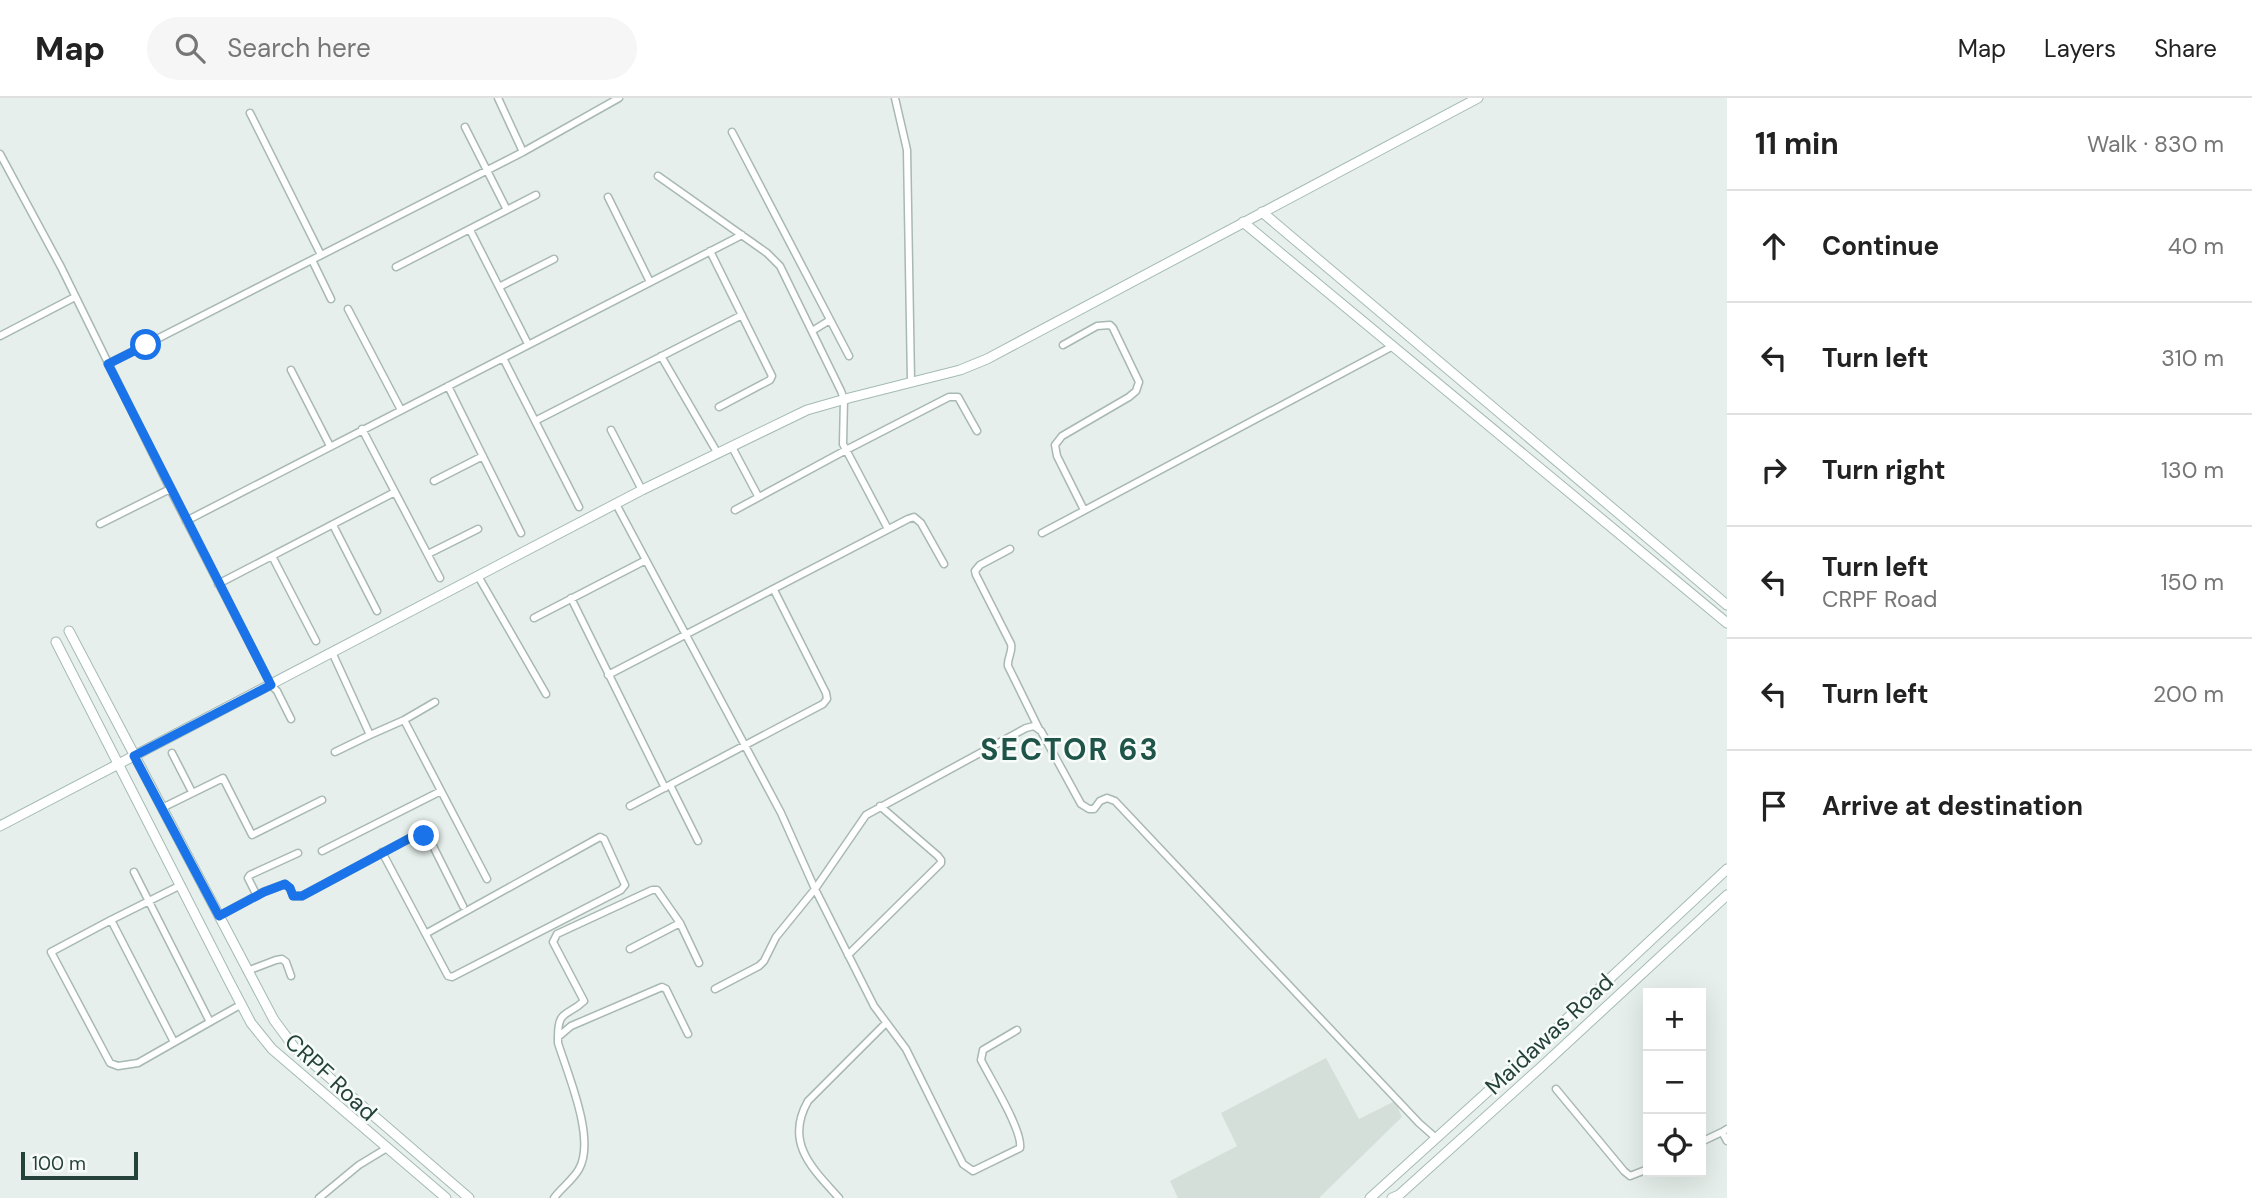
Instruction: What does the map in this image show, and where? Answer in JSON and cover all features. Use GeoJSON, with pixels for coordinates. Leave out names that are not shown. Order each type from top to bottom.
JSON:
{"type":"FeatureCollection","features":[{"type":"Feature","properties":{"kind":"street"},"geometry":{"type":"LineString","coordinates":[[498,98],[523,152]]}},
{"type":"Feature","properties":{"kind":"street"},"geometry":{"type":"LineString","coordinates":[[108,364],[523,152],[619,98]]}},
{"type":"Feature","properties":{"kind":"street"},"geometry":{"type":"LineString","coordinates":[[895,98],[907,150],[911,381]]}},
{"type":"Feature","properties":{"kind":"street"},"geometry":{"type":"LineString","coordinates":[[0,826],[642,490],[807,411],[960,370],[987,359],[1478,98]]}},
{"type":"Feature","properties":{"kind":"street"},"geometry":{"type":"LineString","coordinates":[[250,113],[321,255]]}},
{"type":"Feature","properties":{"kind":"street"},"geometry":{"type":"LineString","coordinates":[[465,127],[507,210]]}},
{"type":"Feature","properties":{"kind":"street"},"geometry":{"type":"LineString","coordinates":[[732,132],[849,356]]}},
{"type":"Feature","properties":{"kind":"street"},"geometry":{"type":"LineString","coordinates":[[0,154],[75,297],[218,584],[291,719]]}},
{"type":"Feature","properties":{"kind":"street"},"geometry":{"type":"LineString","coordinates":[[657,176],[774,258],[787,278],[844,399],[842,439],[888,530]]}},
{"type":"Feature","properties":{"kind":"street"},"geometry":{"type":"LineString","coordinates":[[396,267],[536,195]]}},
{"type":"Feature","properties":{"kind":"street"},"geometry":{"type":"LineString","coordinates":[[608,197],[650,282]]}},
{"type":"Feature","properties":{"kind":"street"},"geometry":{"type":"LineString","coordinates":[[1262,212],[1727,605]]}},
{"type":"Feature","properties":{"kind":"street"},"geometry":{"type":"LineString","coordinates":[[1243,222],[1727,623]]}},
{"type":"Feature","properties":{"kind":"street"},"geometry":{"type":"LineString","coordinates":[[470,230],[528,344]]}},
{"type":"Feature","properties":{"kind":"street"},"geometry":{"type":"LineString","coordinates":[[186,521],[741,235]]}},
{"type":"Feature","properties":{"kind":"street"},"geometry":{"type":"LineString","coordinates":[[710,251],[772,376],[770,380],[719,407]]}},
{"type":"Feature","properties":{"kind":"street"},"geometry":{"type":"LineString","coordinates":[[499,287],[554,259]]}},
{"type":"Feature","properties":{"kind":"street"},"geometry":{"type":"LineString","coordinates":[[312,260],[331,299]]}},
{"type":"Feature","properties":{"kind":"street"},"geometry":{"type":"LineString","coordinates":[[0,336],[75,297]]}},
{"type":"Feature","properties":{"kind":"street"},"geometry":{"type":"LineString","coordinates":[[348,309],[401,410]]}},
{"type":"Feature","properties":{"kind":"street"},"geometry":{"type":"LineString","coordinates":[[535,421],[742,315]]}},
{"type":"Feature","properties":{"kind":"street"},"geometry":{"type":"LineString","coordinates":[[812,331],[830,320]]}},
{"type":"Feature","properties":{"kind":"street"},"geometry":{"type":"LineString","coordinates":[[1063,345],[1097,326],[1110,325],[1139,382],[1136,391],[1129,397],[1062,436],[1055,445],[1057,456],[1084,510]]}},
{"type":"Feature","properties":{"kind":"street"},"geometry":{"type":"LineString","coordinates":[[1042,533],[1393,346]]}},
{"type":"Feature","properties":{"kind":"street"},"geometry":{"type":"LineString","coordinates":[[661,356],[718,454]]}},
{"type":"Feature","properties":{"kind":"street"},"geometry":{"type":"LineString","coordinates":[[503,358],[579,507]]}},
{"type":"Feature","properties":{"kind":"street"},"geometry":{"type":"LineString","coordinates":[[291,370],[330,446]]}},
{"type":"Feature","properties":{"kind":"street"},"geometry":{"type":"LineString","coordinates":[[448,386],[522,533]]}},
{"type":"Feature","properties":{"kind":"street"},"geometry":{"type":"LineString","coordinates":[[735,510],[954,396],[962,401],[977,431]]}},
{"type":"Feature","properties":{"kind":"street"},"geometry":{"type":"LineString","coordinates":[[362,429],[440,578]]}},
{"type":"Feature","properties":{"kind":"street"},"geometry":{"type":"LineString","coordinates":[[611,430],[642,490]]}},
{"type":"Feature","properties":{"kind":"street"},"geometry":{"type":"LineString","coordinates":[[732,447],[758,496]]}},
{"type":"Feature","properties":{"kind":"street"},"geometry":{"type":"LineString","coordinates":[[434,481],[483,456]]}},
{"type":"Feature","properties":{"kind":"street"},"geometry":{"type":"LineString","coordinates":[[100,524],[170,489]]}},
{"type":"Feature","properties":{"kind":"street"},"geometry":{"type":"LineString","coordinates":[[218,584],[396,492]]}},
{"type":"Feature","properties":{"kind":"street"},"geometry":{"type":"LineString","coordinates":[[616,504],[747,746],[879,1015],[906,1049],[963,1164],[973,1171],[1020,1148],[1015,1126],[981,1060],[983,1050],[1017,1030]]}},
{"type":"Feature","properties":{"kind":"street"},"geometry":{"type":"LineString","coordinates":[[608,675],[914,517],[918,519],[944,564]]}},
{"type":"Feature","properties":{"kind":"street"},"geometry":{"type":"LineString","coordinates":[[333,525],[377,611]]}},
{"type":"Feature","properties":{"kind":"street"},"geometry":{"type":"LineString","coordinates":[[428,554],[478,529]]}},
{"type":"Feature","properties":{"kind":"street"},"geometry":{"type":"LineString","coordinates":[[1010,549],[980,565],[975,571],[976,575],[1011,644],[1008,666],[1081,804],[1094,809],[1100,801],[1107,798],[1115,801],[1436,1138]]}},
{"type":"Feature","properties":{"kind":"street"},"geometry":{"type":"LineString","coordinates":[[272,556],[316,641]]}},
{"type":"Feature","properties":{"kind":"street"},"geometry":{"type":"LineString","coordinates":[[534,618],[646,560]]}},
{"type":"Feature","properties":{"kind":"street"},"geometry":{"type":"LineString","coordinates":[[478,576],[546,694]]}},
{"type":"Feature","properties":{"kind":"street"},"geometry":{"type":"LineString","coordinates":[[630,806],[747,746],[823,704],[827,699],[774,590]]}},
{"type":"Feature","properties":{"kind":"street"},"geometry":{"type":"LineString","coordinates":[[571,598],[608,675],[698,841]]}},
{"type":"Feature","properties":{"kind":"street","name":"CRPF Road"},"geometry":{"type":"LineString","coordinates":[[69,631],[274,1020],[294,1047],[469,1198]]}},
{"type":"Feature","properties":{"kind":"street"},"geometry":{"type":"LineString","coordinates":[[56,642],[259,1035],[446,1198]]}},
{"type":"Feature","properties":{"kind":"street"},"geometry":{"type":"LineString","coordinates":[[332,652],[370,735]]}},
{"type":"Feature","properties":{"kind":"street"},"geometry":{"type":"LineString","coordinates":[[335,752],[404,720],[435,702]]}},
{"type":"Feature","properties":{"kind":"street"},"geometry":{"type":"LineString","coordinates":[[404,720],[487,879]]}},
{"type":"Feature","properties":{"kind":"street"},"geometry":{"type":"LineString","coordinates":[[715,989],[764,961],[776,937],[815,889],[860,821],[880,806],[1026,728],[1031,726],[1039,729]]}},
{"type":"Feature","properties":{"kind":"street"},"geometry":{"type":"LineString","coordinates":[[172,753],[192,792]]}},
{"type":"Feature","properties":{"kind":"street"},"geometry":{"type":"LineString","coordinates":[[162,808],[223,778],[252,835],[322,800]]}},
{"type":"Feature","properties":{"kind":"street"},"geometry":{"type":"LineString","coordinates":[[322,851],[441,791]]}},
{"type":"Feature","properties":{"kind":"street"},"geometry":{"type":"LineString","coordinates":[[848,955],[941,863],[938,856],[880,806]]}},
{"type":"Feature","properties":{"kind":"street"},"geometry":{"type":"LineString","coordinates":[[219,916],[285,884],[293,896],[302,896],[412,837],[424,836],[430,840],[463,906]]}},
{"type":"Feature","properties":{"kind":"street"},"geometry":{"type":"LineString","coordinates":[[382,852],[448,976],[456,977],[621,890],[625,885],[604,839],[600,837],[427,933]]}},
{"type":"Feature","properties":{"kind":"street"},"geometry":{"type":"LineString","coordinates":[[257,896],[248,878],[250,875],[298,853]]}},
{"type":"Feature","properties":{"kind":"street","name":"Maidawas Road"},"geometry":{"type":"LineString","coordinates":[[1370,1198],[1727,869]]}},
{"type":"Feature","properties":{"kind":"street"},"geometry":{"type":"LineString","coordinates":[[134,872],[210,1022]]}},
{"type":"Feature","properties":{"kind":"street"},"geometry":{"type":"LineString","coordinates":[[181,886],[51,952],[105,1057],[118,1066],[138,1063],[242,1004]]}},
{"type":"Feature","properties":{"kind":"street"},"geometry":{"type":"LineString","coordinates":[[554,1198],[579,1169],[583,1159],[584,1136],[581,1115],[558,1044],[558,1022],[584,1002],[553,942],[557,934],[657,890],[680,923],[699,963]]}},
{"type":"Feature","properties":{"kind":"street","name":"Maidawas Road"},"geometry":{"type":"LineString","coordinates":[[1398,1197],[1727,895]]}},
{"type":"Feature","properties":{"kind":"street"},"geometry":{"type":"LineString","coordinates":[[111,920],[174,1042]]}},
{"type":"Feature","properties":{"kind":"street"},"geometry":{"type":"LineString","coordinates":[[629,949],[680,923]]}},
{"type":"Feature","properties":{"kind":"street"},"geometry":{"type":"LineString","coordinates":[[247,971],[282,959],[286,962],[291,976]]}},
{"type":"Feature","properties":{"kind":"street"},"geometry":{"type":"LineString","coordinates":[[558,1037],[571,1026],[662,987],[666,989],[688,1034]]}},
{"type":"Feature","properties":{"kind":"street"},"geometry":{"type":"LineString","coordinates":[[839,1198],[804,1156],[800,1117],[808,1101],[886,1023]]}},
{"type":"Feature","properties":{"kind":"street"},"geometry":{"type":"LineString","coordinates":[[1556,1088],[1624,1171],[1630,1176],[1643,1172]]}},
{"type":"Feature","properties":{"kind":"street"},"geometry":{"type":"LineString","coordinates":[[1706,1139],[1724,1130],[1727,1141]]}},
{"type":"Feature","properties":{"kind":"street"},"geometry":{"type":"LineString","coordinates":[[319,1198],[359,1165],[387,1148]]}},
{"type":"Feature","properties":{"kind":"shaded area"},"geometry":{"type":"Polygon","coordinates":[[[1326,1058],[1359,1119],[1395,1101],[1402,1117],[1319,1198],[1178,1198],[1170,1181],[1237,1146],[1221,1113],[1326,1058]]]}},
{"type":"Feature","properties":{"kind":"district","name":"SECTOR 63"},"geometry":{"type":"Point","coordinates":[1070,749]}},
{"type":"Feature","properties":{"kind":"route"},"geometry":{"type":"LineString","coordinates":[[146,345],[108,364],[271,685],[134,756],[219,916],[276,886],[285,884],[293,896],[302,896],[412,837],[424,836]]}}]}
